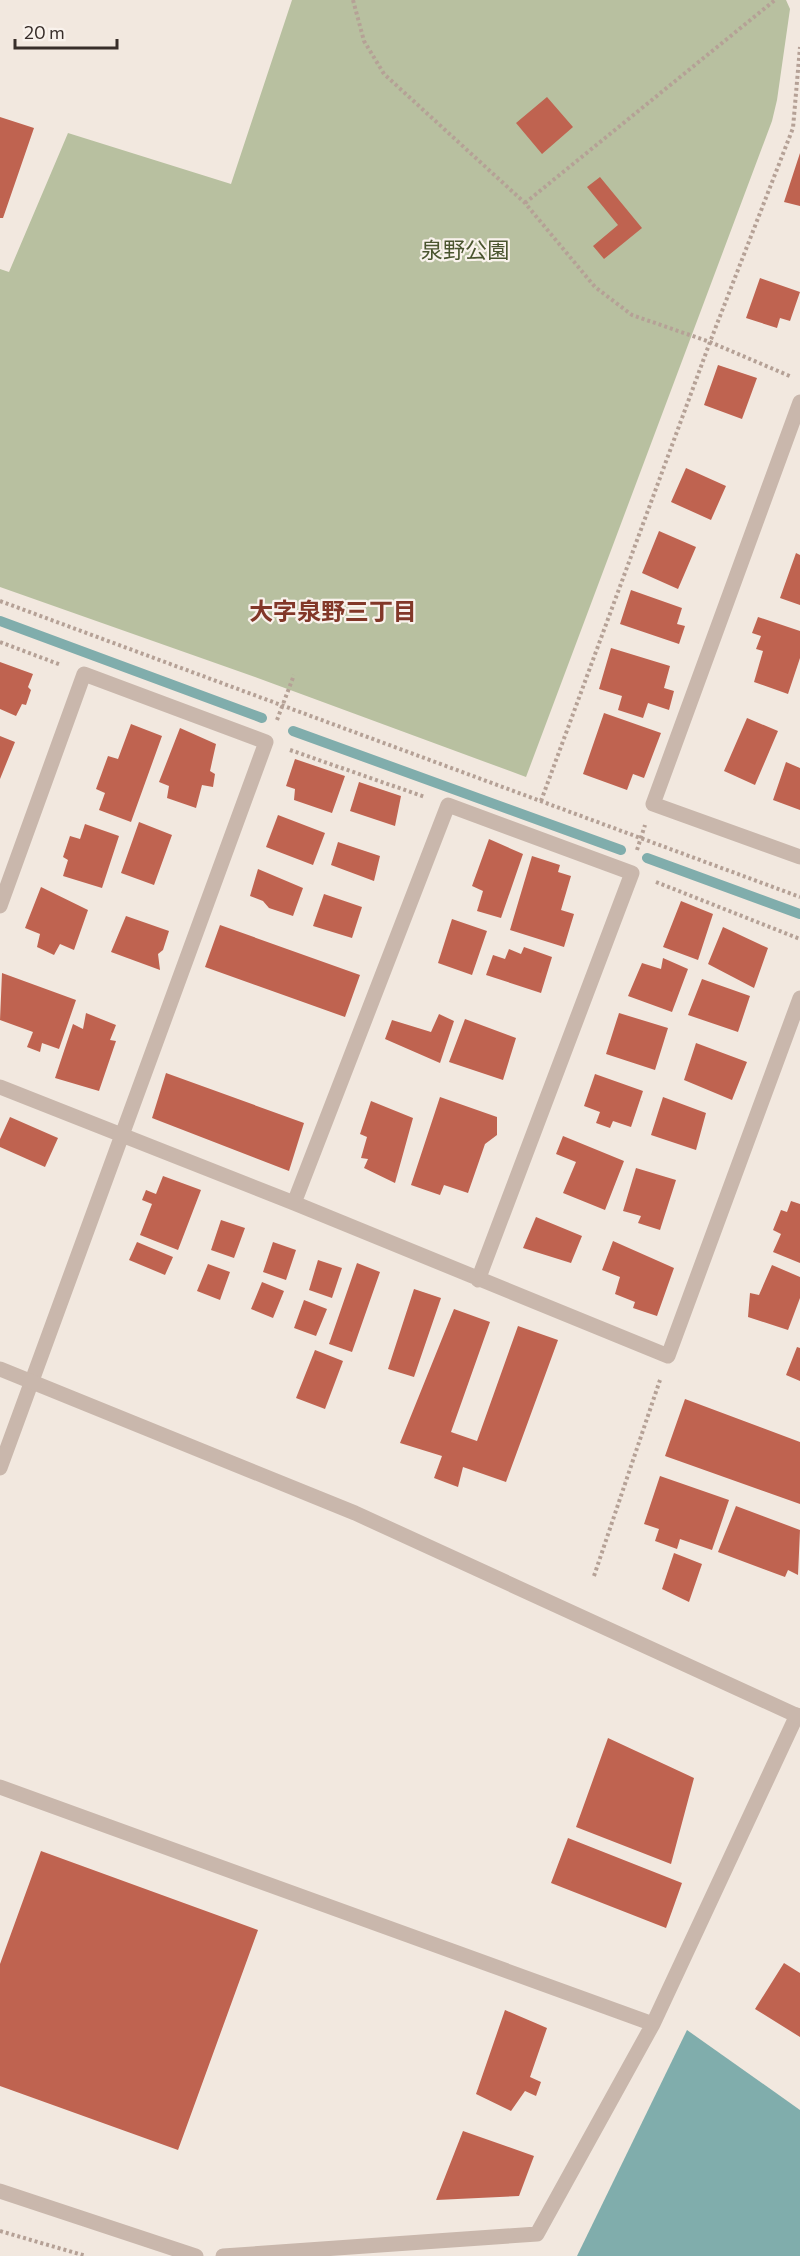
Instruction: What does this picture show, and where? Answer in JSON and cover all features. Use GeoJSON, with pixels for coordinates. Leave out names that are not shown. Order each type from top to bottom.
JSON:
{"type":"FeatureCollection","features":[{"type":"Feature","properties":{"kind":"street"},"geometry":{"type":"LineString","coordinates":[[800,402],[653,804],[800,857]]}},
{"type":"Feature","properties":{"kind":"street"},"geometry":{"type":"LineString","coordinates":[[0,906],[84,674],[267,742],[0,1468]]}},
{"type":"Feature","properties":{"kind":"street"},"geometry":{"type":"LineString","coordinates":[[294,1203],[448,805],[632,873],[478,1280]]}},
{"type":"Feature","properties":{"kind":"street"},"geometry":{"type":"LineString","coordinates":[[0,1088],[294,1203],[668,1356],[800,998]]}},
{"type":"Feature","properties":{"kind":"street"},"geometry":{"type":"LineString","coordinates":[[0,1368],[355,1513],[799,1713],[653,2024],[537,2234],[223,2256]]}},
{"type":"Feature","properties":{"kind":"street"},"geometry":{"type":"LineString","coordinates":[[0,1787],[653,2024]]}},
{"type":"Feature","properties":{"kind":"street"},"geometry":{"type":"LineString","coordinates":[[0,2192],[196,2256]]}},
{"type":"Feature","properties":{"kind":"path"},"geometry":{"type":"LineString","coordinates":[[353,0],[364,41],[384,74],[525,203],[595,287],[632,315],[710,342],[800,381]]}},
{"type":"Feature","properties":{"kind":"path"},"geometry":{"type":"LineString","coordinates":[[525,203],[775,0]]}},
{"type":"Feature","properties":{"kind":"path"},"geometry":{"type":"LineString","coordinates":[[541,801],[710,342],[793,128],[800,47]]}},
{"type":"Feature","properties":{"kind":"path"},"geometry":{"type":"LineString","coordinates":[[0,601],[800,897]]}},
{"type":"Feature","properties":{"kind":"path"},"geometry":{"type":"LineString","coordinates":[[0,642],[84,674]]}},
{"type":"Feature","properties":{"kind":"path"},"geometry":{"type":"LineString","coordinates":[[294,675],[267,742],[448,805]]}},
{"type":"Feature","properties":{"kind":"path"},"geometry":{"type":"LineString","coordinates":[[653,804],[640,839],[632,873],[800,939]]}},
{"type":"Feature","properties":{"kind":"path"},"geometry":{"type":"LineString","coordinates":[[594,1576],[668,1356]]}},
{"type":"Feature","properties":{"kind":"path"},"geometry":{"type":"LineString","coordinates":[[0,2231],[86,2256]]}},
{"type":"Feature","properties":{"kind":"green space","name":"泉野公園"},"geometry":{"type":"Polygon","coordinates":[[[292,0],[786,0],[790,9],[772,121],[526,777],[255,677],[0,587],[0,269],[9,272],[68,133],[231,184],[292,0]]]}},
{"type":"Feature","properties":{"kind":"water"},"geometry":{"type":"Polygon","coordinates":[[[687,2030],[800,2110],[800,2256],[577,2256],[687,2030]]]}},
{"type":"Feature","properties":{"kind":"building"},"geometry":{"type":"Polygon","coordinates":[[[547,97],[573,127],[542,154],[516,123],[547,97]]]}},
{"type":"Feature","properties":{"kind":"building"},"geometry":{"type":"Polygon","coordinates":[[[0,117],[34,128],[3,218],[0,218],[0,117]]]}},
{"type":"Feature","properties":{"kind":"building"},"geometry":{"type":"Polygon","coordinates":[[[800,153],[800,206],[784,202],[800,153]]]}},
{"type":"Feature","properties":{"kind":"building"},"geometry":{"type":"Polygon","coordinates":[[[600,177],[642,228],[604,259],[593,246],[618,225],[587,187],[600,177]]]}},
{"type":"Feature","properties":{"kind":"building"},"geometry":{"type":"Polygon","coordinates":[[[760,278],[800,292],[790,321],[780,318],[777,328],[746,318],[760,278]]]}},
{"type":"Feature","properties":{"kind":"building"},"geometry":{"type":"Polygon","coordinates":[[[718,365],[757,378],[742,419],[704,405],[718,365]]]}},
{"type":"Feature","properties":{"kind":"building"},"geometry":{"type":"Polygon","coordinates":[[[686,468],[726,486],[711,520],[671,502],[686,468]]]}},
{"type":"Feature","properties":{"kind":"building"},"geometry":{"type":"Polygon","coordinates":[[[659,531],[696,547],[678,589],[642,573],[659,531]]]}},
{"type":"Feature","properties":{"kind":"building"},"geometry":{"type":"Polygon","coordinates":[[[796,553],[800,555],[800,605],[780,598],[796,553]]]}},
{"type":"Feature","properties":{"kind":"building"},"geometry":{"type":"Polygon","coordinates":[[[631,590],[682,608],[677,624],[685,626],[679,644],[620,624],[631,590]]]}},
{"type":"Feature","properties":{"kind":"building"},"geometry":{"type":"Polygon","coordinates":[[[758,617],[800,631],[800,658],[788,694],[754,682],[763,651],[756,649],[761,636],[752,633],[758,617]]]}},
{"type":"Feature","properties":{"kind":"building"},"geometry":{"type":"Polygon","coordinates":[[[611,648],[670,666],[664,688],[674,691],[669,710],[648,703],[643,718],[618,710],[622,696],[599,689],[611,648]]]}},
{"type":"Feature","properties":{"kind":"building"},"geometry":{"type":"Polygon","coordinates":[[[0,662],[33,674],[28,687],[31,690],[26,705],[22,704],[16,716],[0,709],[0,662]]]}},
{"type":"Feature","properties":{"kind":"building"},"geometry":{"type":"Polygon","coordinates":[[[604,713],[661,733],[644,778],[633,774],[627,790],[583,774],[604,713]]]}},
{"type":"Feature","properties":{"kind":"building"},"geometry":{"type":"Polygon","coordinates":[[[747,718],[778,731],[755,785],[724,771],[747,718]]]}},
{"type":"Feature","properties":{"kind":"building"},"geometry":{"type":"Polygon","coordinates":[[[131,724],[162,736],[131,822],[99,810],[105,793],[96,789],[108,756],[118,759],[131,724]]]}},
{"type":"Feature","properties":{"kind":"building"},"geometry":{"type":"Polygon","coordinates":[[[180,728],[216,744],[210,771],[215,774],[213,787],[202,785],[196,808],[167,798],[169,786],[159,782],[180,728]]]}},
{"type":"Feature","properties":{"kind":"building"},"geometry":{"type":"Polygon","coordinates":[[[0,736],[15,742],[0,779],[0,736]]]}},
{"type":"Feature","properties":{"kind":"building"},"geometry":{"type":"Polygon","coordinates":[[[295,759],[345,776],[332,813],[294,800],[295,789],[286,786],[295,759]]]}},
{"type":"Feature","properties":{"kind":"building"},"geometry":{"type":"Polygon","coordinates":[[[786,762],[800,768],[800,810],[773,800],[786,762]]]}},
{"type":"Feature","properties":{"kind":"building"},"geometry":{"type":"Polygon","coordinates":[[[359,782],[401,796],[395,826],[350,811],[359,782]]]}},
{"type":"Feature","properties":{"kind":"building"},"geometry":{"type":"Polygon","coordinates":[[[278,815],[325,833],[313,865],[266,847],[278,815]]]}},
{"type":"Feature","properties":{"kind":"building"},"geometry":{"type":"Polygon","coordinates":[[[139,822],[172,835],[154,885],[121,873],[139,822]]]}},
{"type":"Feature","properties":{"kind":"building"},"geometry":{"type":"Polygon","coordinates":[[[85,824],[119,836],[102,888],[63,876],[68,860],[63,857],[70,836],[80,839],[85,824]]]}},
{"type":"Feature","properties":{"kind":"building"},"geometry":{"type":"Polygon","coordinates":[[[489,839],[523,854],[501,918],[477,911],[483,891],[472,886],[489,839]]]}},
{"type":"Feature","properties":{"kind":"building"},"geometry":{"type":"Polygon","coordinates":[[[338,842],[380,856],[374,881],[331,865],[338,842]]]}},
{"type":"Feature","properties":{"kind":"building"},"geometry":{"type":"Polygon","coordinates":[[[532,856],[560,865],[558,872],[571,876],[561,910],[574,914],[564,947],[510,930],[532,856]]]}},
{"type":"Feature","properties":{"kind":"building"},"geometry":{"type":"Polygon","coordinates":[[[258,869],[303,888],[293,916],[269,908],[263,901],[250,896],[258,869]]]}},
{"type":"Feature","properties":{"kind":"building"},"geometry":{"type":"Polygon","coordinates":[[[41,887],[88,910],[74,950],[60,944],[54,955],[37,947],[40,934],[25,928],[41,887]]]}},
{"type":"Feature","properties":{"kind":"building"},"geometry":{"type":"Polygon","coordinates":[[[324,894],[362,907],[352,938],[313,926],[324,894]]]}},
{"type":"Feature","properties":{"kind":"building"},"geometry":{"type":"Polygon","coordinates":[[[681,901],[713,914],[698,960],[663,947],[681,901]]]}},
{"type":"Feature","properties":{"kind":"building"},"geometry":{"type":"Polygon","coordinates":[[[126,916],[169,931],[163,950],[158,954],[160,970],[111,952],[126,916]]]}},
{"type":"Feature","properties":{"kind":"building"},"geometry":{"type":"Polygon","coordinates":[[[452,919],[487,931],[472,975],[438,963],[452,919]]]}},
{"type":"Feature","properties":{"kind":"building"},"geometry":{"type":"Polygon","coordinates":[[[220,925],[360,975],[345,1017],[205,967],[220,925]]]}},
{"type":"Feature","properties":{"kind":"building"},"geometry":{"type":"Polygon","coordinates":[[[723,927],[768,948],[754,988],[708,964],[723,927]]]}},
{"type":"Feature","properties":{"kind":"building"},"geometry":{"type":"Polygon","coordinates":[[[524,947],[552,957],[541,993],[486,975],[493,955],[505,959],[509,949],[521,954],[524,947]]]}},
{"type":"Feature","properties":{"kind":"building"},"geometry":{"type":"Polygon","coordinates":[[[663,958],[688,969],[672,1012],[628,996],[642,963],[661,969],[663,958]]]}},
{"type":"Feature","properties":{"kind":"building"},"geometry":{"type":"Polygon","coordinates":[[[2,973],[76,1000],[59,1049],[42,1043],[40,1052],[27,1047],[33,1032],[0,1020],[2,973]]]}},
{"type":"Feature","properties":{"kind":"building"},"geometry":{"type":"Polygon","coordinates":[[[702,979],[750,996],[738,1032],[688,1015],[702,979]]]}},
{"type":"Feature","properties":{"kind":"building"},"geometry":{"type":"Polygon","coordinates":[[[86,1013],[116,1025],[110,1040],[116,1041],[99,1091],[55,1078],[73,1024],[83,1029],[86,1013]]]}},
{"type":"Feature","properties":{"kind":"building"},"geometry":{"type":"Polygon","coordinates":[[[619,1013],[668,1028],[655,1070],[606,1054],[619,1013]]]}},
{"type":"Feature","properties":{"kind":"building"},"geometry":{"type":"Polygon","coordinates":[[[439,1014],[454,1021],[440,1063],[385,1039],[392,1020],[431,1032],[439,1014]]]}},
{"type":"Feature","properties":{"kind":"building"},"geometry":{"type":"Polygon","coordinates":[[[465,1019],[516,1038],[503,1080],[449,1062],[465,1019]]]}},
{"type":"Feature","properties":{"kind":"building"},"geometry":{"type":"Polygon","coordinates":[[[696,1043],[747,1062],[732,1100],[684,1080],[696,1043]]]}},
{"type":"Feature","properties":{"kind":"building"},"geometry":{"type":"Polygon","coordinates":[[[166,1073],[304,1123],[289,1171],[152,1118],[166,1073]]]}},
{"type":"Feature","properties":{"kind":"building"},"geometry":{"type":"Polygon","coordinates":[[[595,1074],[643,1091],[631,1127],[613,1121],[610,1128],[596,1123],[600,1112],[584,1106],[595,1074]]]}},
{"type":"Feature","properties":{"kind":"building"},"geometry":{"type":"Polygon","coordinates":[[[440,1097],[497,1117],[497,1135],[485,1144],[468,1193],[444,1185],[440,1195],[411,1185],[440,1097]]]}},
{"type":"Feature","properties":{"kind":"building"},"geometry":{"type":"Polygon","coordinates":[[[663,1097],[706,1113],[696,1150],[651,1135],[663,1097]]]}},
{"type":"Feature","properties":{"kind":"building"},"geometry":{"type":"Polygon","coordinates":[[[371,1101],[413,1118],[395,1183],[364,1168],[368,1159],[361,1158],[367,1137],[360,1134],[371,1101]]]}},
{"type":"Feature","properties":{"kind":"building"},"geometry":{"type":"Polygon","coordinates":[[[10,1117],[58,1138],[45,1167],[0,1147],[0,1139],[10,1117]]]}},
{"type":"Feature","properties":{"kind":"building"},"geometry":{"type":"Polygon","coordinates":[[[563,1136],[624,1161],[605,1210],[563,1193],[576,1162],[556,1154],[563,1136]]]}},
{"type":"Feature","properties":{"kind":"building"},"geometry":{"type":"Polygon","coordinates":[[[636,1168],[676,1180],[660,1230],[638,1223],[641,1216],[623,1211],[636,1168]]]}},
{"type":"Feature","properties":{"kind":"building"},"geometry":{"type":"Polygon","coordinates":[[[163,1176],[201,1190],[178,1250],[140,1235],[152,1204],[142,1200],[146,1190],[156,1194],[163,1176]]]}},
{"type":"Feature","properties":{"kind":"building"},"geometry":{"type":"Polygon","coordinates":[[[791,1201],[800,1204],[800,1263],[773,1252],[781,1234],[773,1230],[781,1210],[787,1212],[791,1201]]]}},
{"type":"Feature","properties":{"kind":"building"},"geometry":{"type":"Polygon","coordinates":[[[536,1217],[582,1236],[571,1263],[523,1248],[536,1217]]]}},
{"type":"Feature","properties":{"kind":"building"},"geometry":{"type":"Polygon","coordinates":[[[221,1220],[245,1228],[234,1258],[211,1250],[221,1220]]]}},
{"type":"Feature","properties":{"kind":"building"},"geometry":{"type":"Polygon","coordinates":[[[613,1241],[674,1268],[657,1316],[633,1308],[635,1302],[615,1294],[620,1277],[602,1270],[613,1241]]]}},
{"type":"Feature","properties":{"kind":"building"},"geometry":{"type":"Polygon","coordinates":[[[137,1242],[173,1257],[165,1275],[129,1260],[137,1242]]]}},
{"type":"Feature","properties":{"kind":"building"},"geometry":{"type":"Polygon","coordinates":[[[273,1242],[296,1250],[286,1280],[263,1272],[273,1242]]]}},
{"type":"Feature","properties":{"kind":"building"},"geometry":{"type":"Polygon","coordinates":[[[318,1260],[342,1268],[332,1298],[309,1290],[318,1260]]]}},
{"type":"Feature","properties":{"kind":"building"},"geometry":{"type":"Polygon","coordinates":[[[357,1263],[380,1272],[352,1352],[329,1344],[357,1263]]]}},
{"type":"Feature","properties":{"kind":"building"},"geometry":{"type":"Polygon","coordinates":[[[208,1264],[230,1272],[220,1300],[197,1291],[208,1264]]]}},
{"type":"Feature","properties":{"kind":"building"},"geometry":{"type":"Polygon","coordinates":[[[772,1265],[800,1277],[800,1298],[788,1330],[748,1317],[750,1293],[759,1295],[772,1265]]]}},
{"type":"Feature","properties":{"kind":"building"},"geometry":{"type":"Polygon","coordinates":[[[262,1282],[284,1291],[273,1318],[251,1309],[262,1282]]]}},
{"type":"Feature","properties":{"kind":"building"},"geometry":{"type":"Polygon","coordinates":[[[414,1289],[441,1298],[414,1377],[388,1369],[414,1289]]]}},
{"type":"Feature","properties":{"kind":"building"},"geometry":{"type":"Polygon","coordinates":[[[304,1300],[327,1309],[316,1336],[294,1328],[304,1300]]]}},
{"type":"Feature","properties":{"kind":"building"},"geometry":{"type":"Polygon","coordinates":[[[454,1309],[490,1322],[451,1432],[477,1441],[518,1326],[558,1340],[506,1482],[463,1467],[458,1487],[434,1478],[442,1456],[400,1443],[454,1309]]]}},
{"type":"Feature","properties":{"kind":"building"},"geometry":{"type":"Polygon","coordinates":[[[797,1347],[800,1348],[800,1381],[786,1375],[797,1347]]]}},
{"type":"Feature","properties":{"kind":"building"},"geometry":{"type":"Polygon","coordinates":[[[315,1350],[343,1361],[325,1409],[296,1398],[315,1350]]]}},
{"type":"Feature","properties":{"kind":"building"},"geometry":{"type":"Polygon","coordinates":[[[685,1399],[800,1442],[800,1504],[665,1456],[685,1399]]]}},
{"type":"Feature","properties":{"kind":"building"},"geometry":{"type":"Polygon","coordinates":[[[660,1476],[729,1500],[712,1550],[680,1539],[677,1549],[655,1541],[659,1529],[644,1524],[660,1476]]]}},
{"type":"Feature","properties":{"kind":"building"},"geometry":{"type":"Polygon","coordinates":[[[736,1506],[800,1530],[798,1575],[788,1570],[785,1577],[718,1552],[736,1506]]]}},
{"type":"Feature","properties":{"kind":"building"},"geometry":{"type":"Polygon","coordinates":[[[674,1553],[702,1564],[689,1602],[662,1589],[674,1553]]]}},
{"type":"Feature","properties":{"kind":"building"},"geometry":{"type":"Polygon","coordinates":[[[608,1738],[694,1778],[671,1864],[576,1827],[608,1738]]]}},
{"type":"Feature","properties":{"kind":"building"},"geometry":{"type":"Polygon","coordinates":[[[568,1838],[682,1883],[666,1928],[551,1883],[568,1838]]]}},
{"type":"Feature","properties":{"kind":"building"},"geometry":{"type":"Polygon","coordinates":[[[41,1851],[258,1930],[178,2150],[0,2086],[0,1964],[41,1851]]]}},
{"type":"Feature","properties":{"kind":"building"},"geometry":{"type":"Polygon","coordinates":[[[784,1963],[800,1973],[800,2037],[755,2009],[784,1963]]]}},
{"type":"Feature","properties":{"kind":"building"},"geometry":{"type":"Polygon","coordinates":[[[505,2010],[547,2028],[530,2077],[541,2082],[536,2096],[525,2091],[511,2111],[476,2094],[505,2010]]]}},
{"type":"Feature","properties":{"kind":"building"},"geometry":{"type":"Polygon","coordinates":[[[463,2131],[534,2156],[519,2196],[436,2200],[463,2131]]]}},
{"type":"Feature","properties":{"kind":"waterway"},"geometry":{"type":"LineString","coordinates":[[0,621],[262,718]]}},
{"type":"Feature","properties":{"kind":"waterway"},"geometry":{"type":"LineString","coordinates":[[293,731],[621,850]]}},
{"type":"Feature","properties":{"kind":"waterway"},"geometry":{"type":"LineString","coordinates":[[647,858],[800,914]]}},
{"type":"Feature","properties":{"kind":"district","name":"大字泉野三丁目"},"geometry":{"type":"Point","coordinates":[333,612]}}]}
